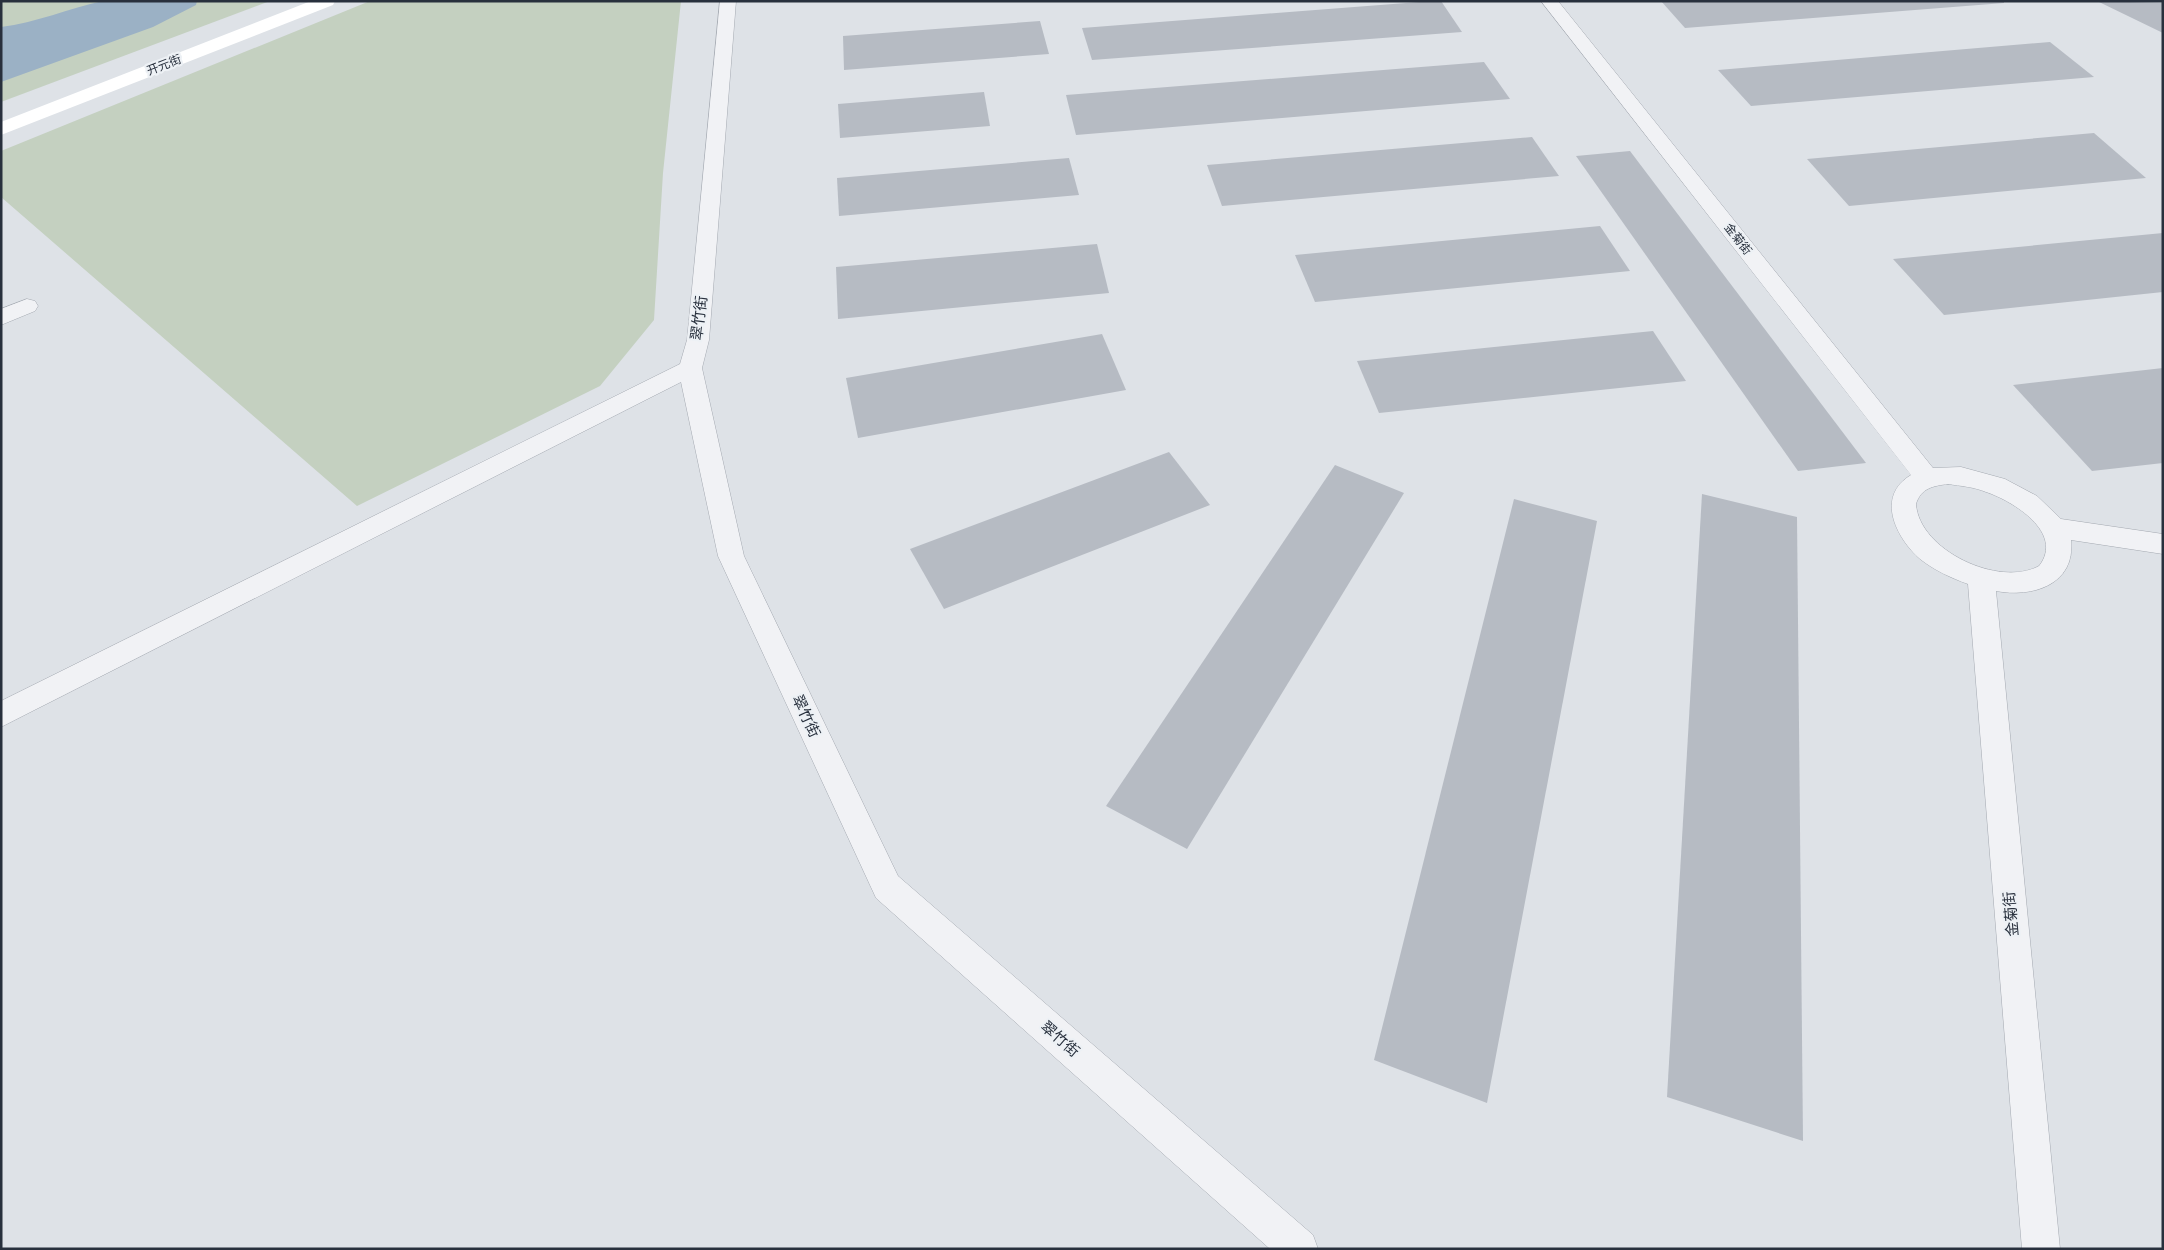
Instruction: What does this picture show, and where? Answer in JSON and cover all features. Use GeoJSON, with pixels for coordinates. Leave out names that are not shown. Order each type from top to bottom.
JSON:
{"type":"FeatureCollection","features":[{"type":"Feature","properties":{"kind":"main road","name":"开元街"},"geometry":{"type":"LineString","coordinates":[[1,128],[327,1]]}},
{"type":"Feature","properties":{"kind":"street","name":"翠竹街"},"geometry":{"type":"LineString","coordinates":[[728,1],[698,340],[690,368],[731,556],[887,887],[1299,1249]]}},
{"type":"Feature","properties":{"kind":"street","name":"金菊街"},"geometry":{"type":"LineString","coordinates":[[1549,1],[1927,478]]}},
{"type":"Feature","properties":{"kind":"street"},"geometry":{"type":"LineString","coordinates":[[1,318],[27,306]]}},
{"type":"Feature","properties":{"kind":"street"},"geometry":{"type":"LineString","coordinates":[[1,715],[690,368]]}},
{"type":"Feature","properties":{"kind":"street"},"geometry":{"type":"LineString","coordinates":[[1956,475],[1972,477],[1997,484],[2026,501],[2040,512],[2053,528],[2060,546],[2059,561],[2049,573],[2032,581],[2008,583],[1981,578],[1954,567],[1930,552],[1912,534],[1903,516],[1903,499],[1911,486],[1927,478],[1956,475]]}},
{"type":"Feature","properties":{"kind":"street"},"geometry":{"type":"LineString","coordinates":[[2053,528],[2163,544]]}},
{"type":"Feature","properties":{"kind":"street","name":"金菊街"},"geometry":{"type":"LineString","coordinates":[[1981,578],[2041,1249]]}},
{"type":"Feature","properties":{"kind":"green space"},"geometry":{"type":"Polygon","coordinates":[[[1,1],[270,1],[1,102],[1,1]]]}},
{"type":"Feature","properties":{"kind":"green space"},"geometry":{"type":"Polygon","coordinates":[[[370,1],[681,1],[663,173],[654,320],[600,386],[357,506],[1,197],[1,151],[370,1]]]}},
{"type":"Feature","properties":{"kind":"water"},"geometry":{"type":"Polygon","coordinates":[[[103,1],[197,1],[196,5],[153,27],[1,82],[1,27],[27,22],[103,1]]]}},
{"type":"Feature","properties":{"kind":"building"},"geometry":{"type":"Polygon","coordinates":[[[1441,1],[1462,32],[1092,60],[1082,28],[1441,1]]]}},
{"type":"Feature","properties":{"kind":"building"},"geometry":{"type":"Polygon","coordinates":[[[1661,1],[2004,1],[2004,3],[1685,28],[1661,1]]]}},
{"type":"Feature","properties":{"kind":"building"},"geometry":{"type":"Polygon","coordinates":[[[2097,1],[2163,3],[2163,33],[2097,1]]]}},
{"type":"Feature","properties":{"kind":"building"},"geometry":{"type":"Polygon","coordinates":[[[1040,21],[1049,54],[844,70],[843,36],[1040,21]]]}},
{"type":"Feature","properties":{"kind":"building"},"geometry":{"type":"Polygon","coordinates":[[[2050,42],[2094,77],[1751,106],[1718,70],[2050,42]]]}},
{"type":"Feature","properties":{"kind":"building"},"geometry":{"type":"Polygon","coordinates":[[[1484,62],[1510,99],[1076,135],[1066,95],[1484,62]]]}},
{"type":"Feature","properties":{"kind":"building"},"geometry":{"type":"Polygon","coordinates":[[[984,92],[990,126],[840,138],[838,104],[984,92]]]}},
{"type":"Feature","properties":{"kind":"building"},"geometry":{"type":"Polygon","coordinates":[[[2094,133],[2146,178],[1849,206],[1807,159],[2094,133]]]}},
{"type":"Feature","properties":{"kind":"building"},"geometry":{"type":"Polygon","coordinates":[[[1532,137],[1559,176],[1222,206],[1207,165],[1532,137]]]}},
{"type":"Feature","properties":{"kind":"building"},"geometry":{"type":"Polygon","coordinates":[[[1630,151],[1866,463],[1798,471],[1576,156],[1630,151]]]}},
{"type":"Feature","properties":{"kind":"building"},"geometry":{"type":"Polygon","coordinates":[[[1069,158],[1079,195],[839,216],[837,178],[1069,158]]]}},
{"type":"Feature","properties":{"kind":"building"},"geometry":{"type":"Polygon","coordinates":[[[1600,226],[1630,271],[1315,302],[1295,255],[1600,226]]]}},
{"type":"Feature","properties":{"kind":"building"},"geometry":{"type":"Polygon","coordinates":[[[2163,233],[2163,292],[1944,315],[1893,259],[2163,233]]]}},
{"type":"Feature","properties":{"kind":"building"},"geometry":{"type":"Polygon","coordinates":[[[1097,244],[1109,293],[838,319],[836,267],[1097,244]]]}},
{"type":"Feature","properties":{"kind":"building"},"geometry":{"type":"Polygon","coordinates":[[[1653,331],[1686,381],[1379,413],[1357,361],[1653,331]]]}},
{"type":"Feature","properties":{"kind":"building"},"geometry":{"type":"Polygon","coordinates":[[[1102,334],[1126,390],[858,438],[846,378],[1102,334]]]}},
{"type":"Feature","properties":{"kind":"building"},"geometry":{"type":"Polygon","coordinates":[[[2163,368],[2163,463],[2092,471],[2013,385],[2163,368]]]}},
{"type":"Feature","properties":{"kind":"building"},"geometry":{"type":"Polygon","coordinates":[[[1169,452],[1210,505],[944,609],[910,549],[1169,452]]]}},
{"type":"Feature","properties":{"kind":"building"},"geometry":{"type":"Polygon","coordinates":[[[1335,465],[1404,493],[1187,849],[1106,806],[1335,465]]]}},
{"type":"Feature","properties":{"kind":"building"},"geometry":{"type":"Polygon","coordinates":[[[1702,494],[1797,517],[1803,1141],[1667,1097],[1702,494]]]}},
{"type":"Feature","properties":{"kind":"building"},"geometry":{"type":"Polygon","coordinates":[[[1514,499],[1597,521],[1487,1103],[1374,1060],[1514,499]]]}}]}
